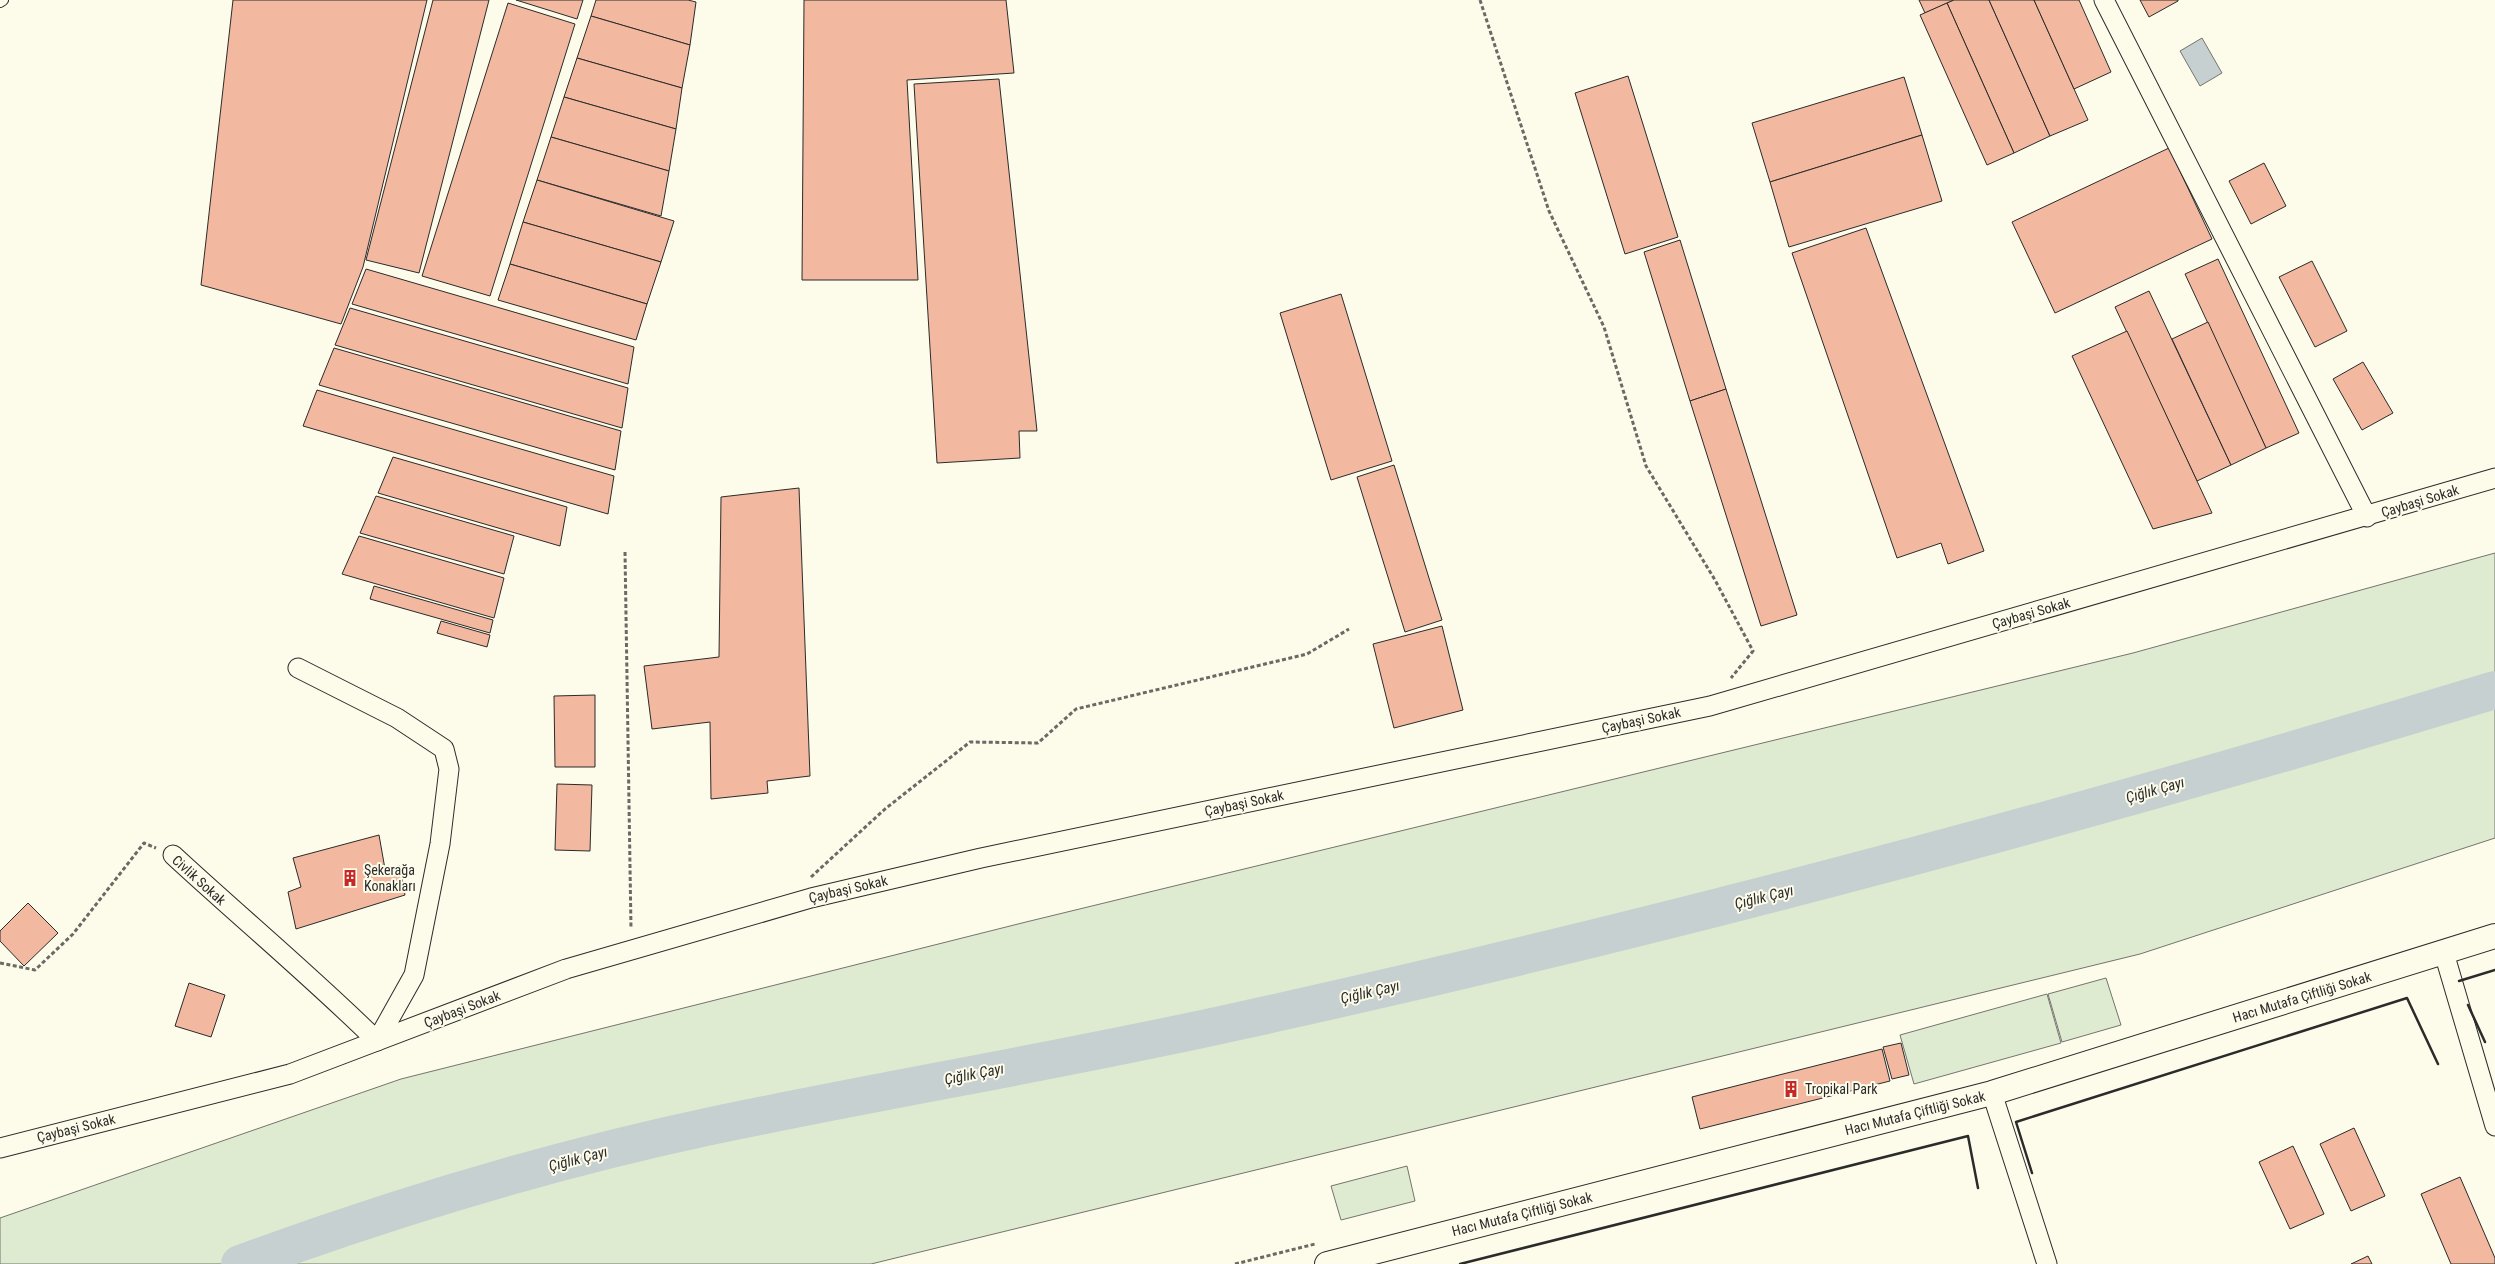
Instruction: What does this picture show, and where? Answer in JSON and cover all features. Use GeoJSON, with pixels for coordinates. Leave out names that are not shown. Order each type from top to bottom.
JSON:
{"type":"FeatureCollection","features":[{"type":"Feature","properties":{"kind":"street"},"geometry":{"type":"LineString","coordinates":[[2104,0],[2367,517]]}},
{"type":"Feature","properties":{"kind":"street","name":"Çaybaşi Sokak"},"geometry":{"type":"LineString","coordinates":[[0,1148],[290,1074],[566,969],[632,948],[811,898],[980,858],[1710,706],[2367,517],[2495,478]]}},
{"type":"Feature","properties":{"kind":"street"},"geometry":{"type":"LineString","coordinates":[[298,668],[397,718],[444,749],[450,769],[440,844],[414,975],[376,1041]]}},
{"type":"Feature","properties":{"kind":"street","name":"Civlik Sokak"},"geometry":{"type":"LineString","coordinates":[[173,855],[343,1008],[376,1041]]}},
{"type":"Feature","properties":{"kind":"street","name":"Hacı Mutafa Çiftliği Sokak"},"geometry":{"type":"LineString","coordinates":[[1322,1254],[1386,1257],[1992,1093],[2495,936]]}},
{"type":"Feature","properties":{"kind":"street"},"geometry":{"type":"LineString","coordinates":[[2444,953],[2495,1126]]}},
{"type":"Feature","properties":{"kind":"street"},"geometry":{"type":"LineString","coordinates":[[1992,1093],[2046,1264]]}},
{"type":"Feature","properties":{"kind":"lane"},"geometry":{"type":"LineString","coordinates":[[0,2],[4,0]]}},
{"type":"Feature","properties":{"kind":"path"},"geometry":{"type":"LineString","coordinates":[[1480,0],[1549,211],[1604,327],[1646,466],[1715,580],[1753,651],[1710,706]]}},
{"type":"Feature","properties":{"kind":"path"},"geometry":{"type":"LineString","coordinates":[[624,552],[632,948]]}},
{"type":"Feature","properties":{"kind":"path"},"geometry":{"type":"LineString","coordinates":[[811,898],[810,878],[893,803],[970,742],[1038,743],[1076,709],[1307,654],[1349,629]]}},
{"type":"Feature","properties":{"kind":"path","name":"Civlik Sokak"},"geometry":{"type":"LineString","coordinates":[[0,963],[35,970],[73,934],[144,843],[173,855]]}},
{"type":"Feature","properties":{"kind":"path"},"geometry":{"type":"LineString","coordinates":[[1235,1264],[1322,1254]]}},
{"type":"Feature","properties":{"kind":"green space"},"geometry":{"type":"Polygon","coordinates":[[[2495,553],[2495,838],[2140,954],[871,1264],[0,1264],[0,1218],[401,1079],[1026,922],[2133,653],[2495,553]]]}},
{"type":"Feature","properties":{"kind":"green space"},"geometry":{"type":"Polygon","coordinates":[[[2106,978],[2121,1025],[2062,1042],[2048,994],[2106,978]]]}},
{"type":"Feature","properties":{"kind":"green space"},"geometry":{"type":"Polygon","coordinates":[[[2047,994],[2061,1043],[1914,1084],[1900,1035],[2047,994]]]}},
{"type":"Feature","properties":{"kind":"green space"},"geometry":{"type":"Polygon","coordinates":[[[1407,1166],[1415,1201],[1341,1220],[1331,1186],[1407,1166]]]}},
{"type":"Feature","properties":{"kind":"shaded area"},"geometry":{"type":"Polygon","coordinates":[[[2202,38],[2222,73],[2200,86],[2180,51],[2202,38]]]}},
{"type":"Feature","properties":{"kind":"building"},"geometry":{"type":"Polygon","coordinates":[[[233,0],[427,0],[363,267],[341,324],[201,285],[233,0]]]}},
{"type":"Feature","properties":{"kind":"building"},"geometry":{"type":"Polygon","coordinates":[[[433,0],[489,0],[419,273],[366,260],[433,0]]]}},
{"type":"Feature","properties":{"kind":"building"},"geometry":{"type":"Polygon","coordinates":[[[516,0],[583,0],[577,19],[516,0]]]}},
{"type":"Feature","properties":{"kind":"building"},"geometry":{"type":"Polygon","coordinates":[[[596,0],[688,0],[696,2],[690,45],[591,16],[596,0]]]}},
{"type":"Feature","properties":{"kind":"building"},"geometry":{"type":"Polygon","coordinates":[[[804,0],[1006,0],[1014,73],[907,80],[918,280],[802,280],[804,0]]]}},
{"type":"Feature","properties":{"kind":"building"},"geometry":{"type":"Polygon","coordinates":[[[1919,0],[1954,0],[1925,13],[1919,0]]]}},
{"type":"Feature","properties":{"kind":"building"},"geometry":{"type":"Polygon","coordinates":[[[1954,0],[1989,0],[2050,136],[2014,153],[1947,3],[1954,0]]]}},
{"type":"Feature","properties":{"kind":"building"},"geometry":{"type":"Polygon","coordinates":[[[1989,0],[2034,0],[2088,120],[2050,136],[1989,0]]]}},
{"type":"Feature","properties":{"kind":"building"},"geometry":{"type":"Polygon","coordinates":[[[2034,0],[2079,0],[2111,72],[2074,89],[2034,0]]]}},
{"type":"Feature","properties":{"kind":"building"},"geometry":{"type":"Polygon","coordinates":[[[2140,0],[2178,0],[2178,1],[2149,17],[2140,0]]]}},
{"type":"Feature","properties":{"kind":"building"},"geometry":{"type":"Polygon","coordinates":[[[508,3],[575,24],[490,296],[422,276],[508,3]]]}},
{"type":"Feature","properties":{"kind":"building"},"geometry":{"type":"Polygon","coordinates":[[[1947,3],[2014,153],[1987,165],[1920,15],[1947,3]]]}},
{"type":"Feature","properties":{"kind":"building"},"geometry":{"type":"Polygon","coordinates":[[[591,16],[690,45],[682,88],[577,58],[591,16]]]}},
{"type":"Feature","properties":{"kind":"building"},"geometry":{"type":"Polygon","coordinates":[[[577,58],[682,88],[676,129],[564,97],[577,58]]]}},
{"type":"Feature","properties":{"kind":"building"},"geometry":{"type":"Polygon","coordinates":[[[1628,76],[1678,237],[1625,254],[1575,93],[1628,76]]]}},
{"type":"Feature","properties":{"kind":"building"},"geometry":{"type":"Polygon","coordinates":[[[1904,77],[1922,135],[1770,182],[1752,123],[1904,77]]]}},
{"type":"Feature","properties":{"kind":"building"},"geometry":{"type":"Polygon","coordinates":[[[999,79],[1037,431],[1019,431],[1020,458],[937,463],[914,84],[999,79]]]}},
{"type":"Feature","properties":{"kind":"building"},"geometry":{"type":"Polygon","coordinates":[[[564,97],[676,129],[669,171],[551,137],[564,97]]]}},
{"type":"Feature","properties":{"kind":"building"},"geometry":{"type":"Polygon","coordinates":[[[1922,135],[1942,201],[1789,247],[1770,182],[1922,135]]]}},
{"type":"Feature","properties":{"kind":"building"},"geometry":{"type":"Polygon","coordinates":[[[551,137],[669,171],[661,216],[537,180],[551,137]]]}},
{"type":"Feature","properties":{"kind":"building"},"geometry":{"type":"Polygon","coordinates":[[[2169,148],[2212,239],[2055,313],[2012,222],[2169,148]]]}},
{"type":"Feature","properties":{"kind":"building"},"geometry":{"type":"Polygon","coordinates":[[[2264,163],[2286,206],[2251,224],[2229,181],[2264,163]]]}},
{"type":"Feature","properties":{"kind":"building"},"geometry":{"type":"Polygon","coordinates":[[[537,180],[674,221],[661,262],[523,222],[537,180]]]}},
{"type":"Feature","properties":{"kind":"building"},"geometry":{"type":"Polygon","coordinates":[[[523,222],[661,262],[647,304],[510,264],[523,222]]]}},
{"type":"Feature","properties":{"kind":"building"},"geometry":{"type":"Polygon","coordinates":[[[1866,228],[1984,551],[1948,564],[1941,543],[1897,558],[1792,253],[1866,228]]]}},
{"type":"Feature","properties":{"kind":"building"},"geometry":{"type":"Polygon","coordinates":[[[1680,240],[1726,389],[1690,401],[1644,252],[1680,240]]]}},
{"type":"Feature","properties":{"kind":"building"},"geometry":{"type":"Polygon","coordinates":[[[2218,259],[2299,433],[2266,448],[2185,274],[2218,259]]]}},
{"type":"Feature","properties":{"kind":"building"},"geometry":{"type":"Polygon","coordinates":[[[2312,261],[2347,331],[2315,347],[2279,277],[2312,261]]]}},
{"type":"Feature","properties":{"kind":"building"},"geometry":{"type":"Polygon","coordinates":[[[510,264],[647,304],[636,340],[498,300],[510,264]]]}},
{"type":"Feature","properties":{"kind":"building"},"geometry":{"type":"Polygon","coordinates":[[[366,269],[634,347],[628,384],[352,304],[366,269]]]}},
{"type":"Feature","properties":{"kind":"building"},"geometry":{"type":"Polygon","coordinates":[[[2149,291],[2231,465],[2197,481],[2115,307],[2149,291]]]}},
{"type":"Feature","properties":{"kind":"building"},"geometry":{"type":"Polygon","coordinates":[[[1341,294],[1392,461],[1331,480],[1280,313],[1341,294]]]}},
{"type":"Feature","properties":{"kind":"building"},"geometry":{"type":"Polygon","coordinates":[[[350,308],[628,388],[622,428],[335,345],[350,308]]]}},
{"type":"Feature","properties":{"kind":"building"},"geometry":{"type":"Polygon","coordinates":[[[2208,322],[2266,448],[2231,465],[2172,339],[2208,322]]]}},
{"type":"Feature","properties":{"kind":"building"},"geometry":{"type":"Polygon","coordinates":[[[2127,331],[2212,513],[2153,529],[2072,356],[2127,331]]]}},
{"type":"Feature","properties":{"kind":"building"},"geometry":{"type":"Polygon","coordinates":[[[334,348],[621,431],[615,470],[319,385],[334,348]]]}},
{"type":"Feature","properties":{"kind":"building"},"geometry":{"type":"Polygon","coordinates":[[[2363,362],[2393,413],[2362,430],[2333,379],[2363,362]]]}},
{"type":"Feature","properties":{"kind":"building"},"geometry":{"type":"Polygon","coordinates":[[[1726,389],[1797,615],[1761,626],[1690,401],[1726,389]]]}},
{"type":"Feature","properties":{"kind":"building"},"geometry":{"type":"Polygon","coordinates":[[[317,390],[614,476],[608,514],[303,426],[317,390]]]}},
{"type":"Feature","properties":{"kind":"building"},"geometry":{"type":"Polygon","coordinates":[[[393,457],[567,507],[560,546],[378,493],[393,457]]]}},
{"type":"Feature","properties":{"kind":"building"},"geometry":{"type":"Polygon","coordinates":[[[1394,465],[1442,620],[1405,632],[1357,477],[1394,465]]]}},
{"type":"Feature","properties":{"kind":"building"},"geometry":{"type":"Polygon","coordinates":[[[799,488],[810,776],[767,781],[768,793],[711,799],[710,722],[652,729],[644,666],[719,657],[721,497],[799,488]]]}},
{"type":"Feature","properties":{"kind":"building"},"geometry":{"type":"Polygon","coordinates":[[[376,496],[514,536],[504,574],[360,533],[376,496]]]}},
{"type":"Feature","properties":{"kind":"building"},"geometry":{"type":"Polygon","coordinates":[[[359,536],[504,578],[494,618],[342,574],[359,536]]]}},
{"type":"Feature","properties":{"kind":"building"},"geometry":{"type":"Polygon","coordinates":[[[374,586],[493,620],[490,633],[370,599],[374,586]]]}},
{"type":"Feature","properties":{"kind":"building"},"geometry":{"type":"Polygon","coordinates":[[[441,621],[490,635],[487,647],[437,633],[441,621]]]}},
{"type":"Feature","properties":{"kind":"building"},"geometry":{"type":"Polygon","coordinates":[[[1442,626],[1463,710],[1394,728],[1373,644],[1442,626]]]}},
{"type":"Feature","properties":{"kind":"building"},"geometry":{"type":"Polygon","coordinates":[[[595,695],[595,767],[555,767],[554,696],[595,695]]]}},
{"type":"Feature","properties":{"kind":"building"},"geometry":{"type":"Polygon","coordinates":[[[557,784],[592,785],[590,851],[555,850],[557,784]]]}},
{"type":"Feature","properties":{"kind":"building","name":"Şekerağa Konakları"},"geometry":{"type":"Polygon","coordinates":[[[379,835],[385,869],[400,866],[405,895],[296,929],[288,892],[301,887],[293,858],[379,835]]]}},
{"type":"Feature","properties":{"kind":"building"},"geometry":{"type":"Polygon","coordinates":[[[28,903],[58,933],[24,966],[0,941],[0,931],[28,903]]]}},
{"type":"Feature","properties":{"kind":"building"},"geometry":{"type":"Polygon","coordinates":[[[189,983],[225,995],[211,1037],[175,1026],[189,983]]]}},
{"type":"Feature","properties":{"kind":"building"},"geometry":{"type":"Polygon","coordinates":[[[1901,1043],[1909,1075],[1892,1079],[1883,1047],[1901,1043]]]}},
{"type":"Feature","properties":{"kind":"building","name":"Tropikal Park"},"geometry":{"type":"Polygon","coordinates":[[[1882,1049],[1890,1081],[1700,1129],[1692,1097],[1882,1049]]]}},
{"type":"Feature","properties":{"kind":"building"},"geometry":{"type":"Polygon","coordinates":[[[2354,1128],[2385,1196],[2351,1211],[2320,1144],[2354,1128]]]}},
{"type":"Feature","properties":{"kind":"building"},"geometry":{"type":"Polygon","coordinates":[[[2293,1146],[2324,1214],[2290,1229],[2259,1162],[2293,1146]]]}},
{"type":"Feature","properties":{"kind":"building"},"geometry":{"type":"Polygon","coordinates":[[[2460,1177],[2495,1258],[2495,1264],[2451,1264],[2421,1194],[2460,1177]]]}},
{"type":"Feature","properties":{"kind":"building"},"geometry":{"type":"Polygon","coordinates":[[[2368,1256],[2372,1264],[2351,1264],[2368,1256]]]}},
{"type":"Feature","properties":{"kind":"waterway","name":"Çığlık Çayı"},"geometry":{"type":"LineString","coordinates":[[240,1264],[414,1205],[591,1154],[777,1112],[1041,1062],[1239,1021],[1555,948],[1713,909],[2027,826],[2339,737],[2495,690]]}},
{"type":"Feature","properties":{"kind":"wall"},"geometry":{"type":"LineString","coordinates":[[2459,981],[2495,970]]}},
{"type":"Feature","properties":{"kind":"wall"},"geometry":{"type":"LineString","coordinates":[[2032,1173],[2016,1122],[2407,998],[2438,1064]]}},
{"type":"Feature","properties":{"kind":"wall"},"geometry":{"type":"LineString","coordinates":[[2468,1005],[2485,1042]]}},
{"type":"Feature","properties":{"kind":"wall"},"geometry":{"type":"LineString","coordinates":[[1460,1264],[1968,1136],[1978,1188]]}},
{"type":"Feature","properties":{"kind":"place","name":"Şekerağa Konakları"},"geometry":{"type":"Point","coordinates":[350,878]}},
{"type":"Feature","properties":{"kind":"place","name":"Tropikal Park"},"geometry":{"type":"Point","coordinates":[1791,1089]}}]}
